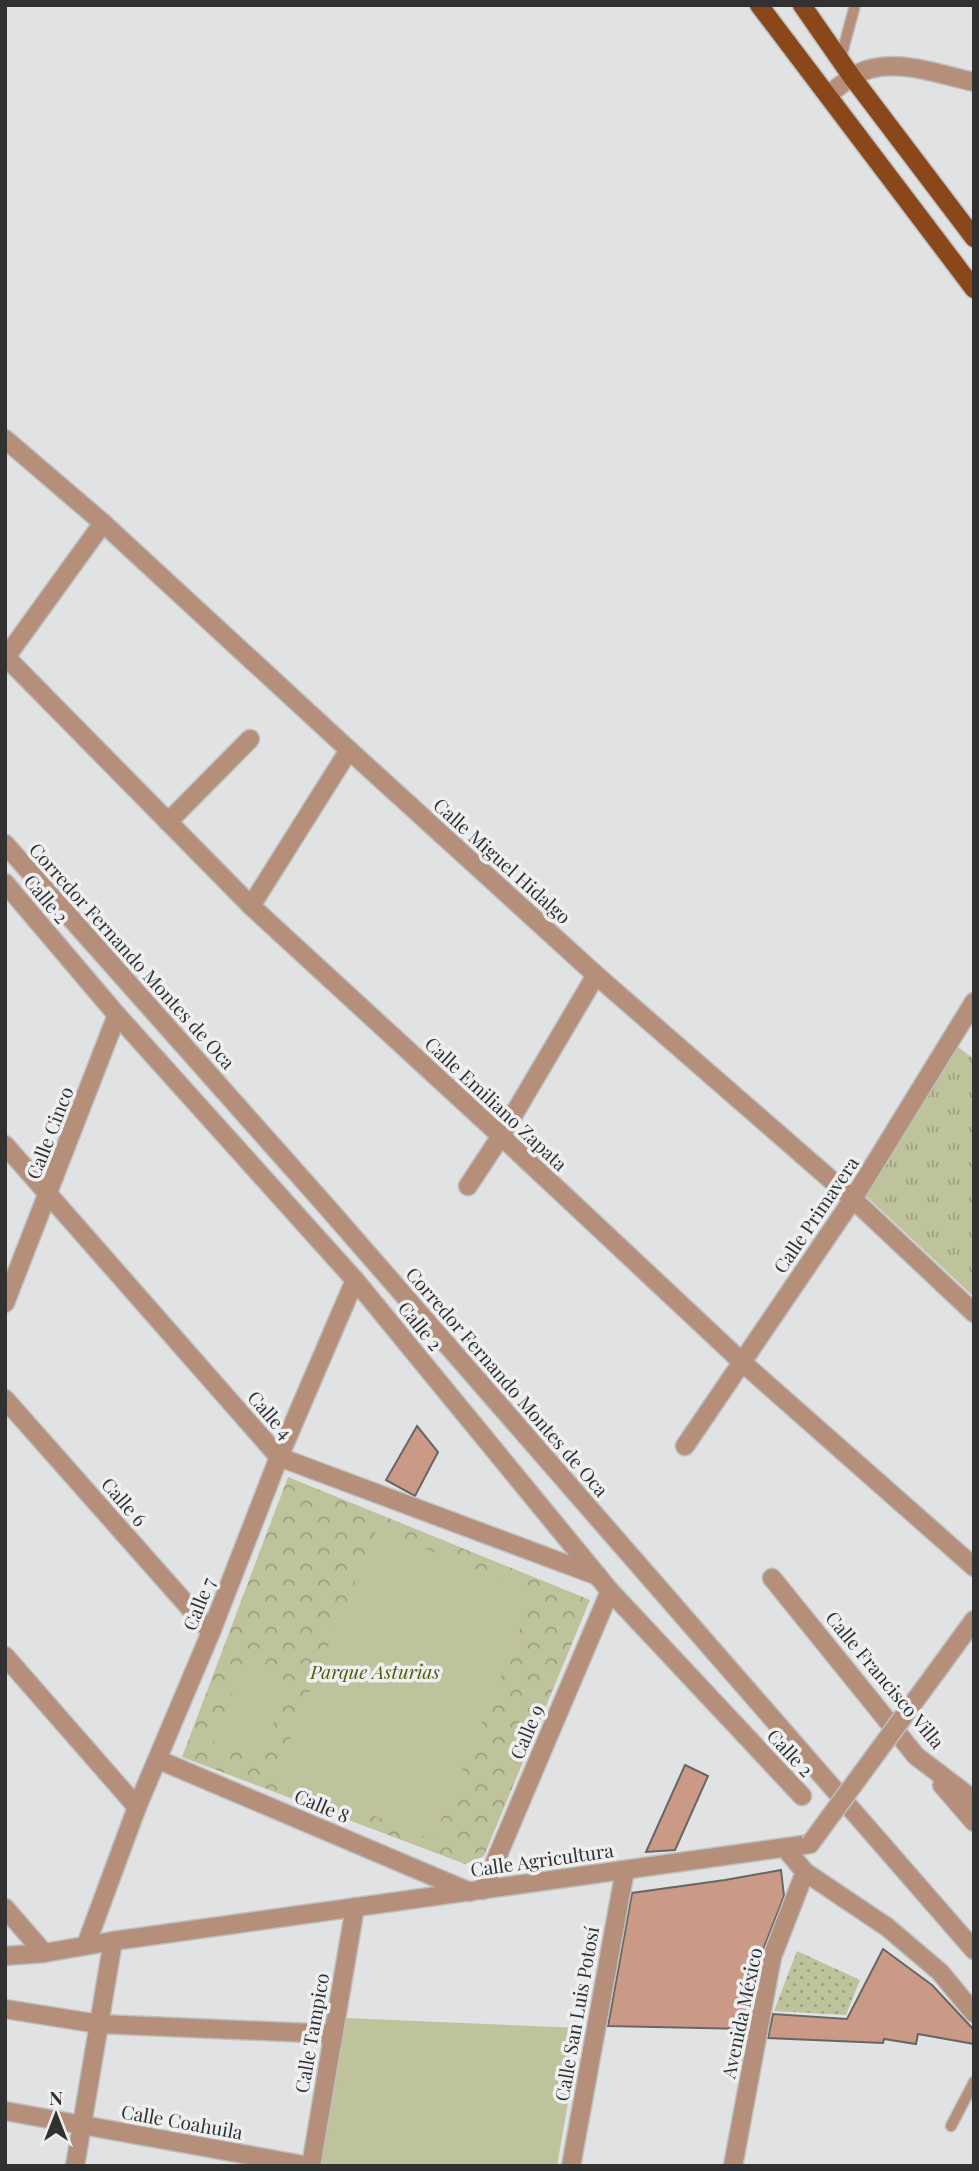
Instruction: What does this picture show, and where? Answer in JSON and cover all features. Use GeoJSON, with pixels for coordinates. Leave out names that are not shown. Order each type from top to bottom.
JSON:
{"type":"FeatureCollection","features":[{"type":"Feature","properties":{"kind":"main road"},"geometry":{"type":"LineString","coordinates":[[758,5],[974,289]]}},
{"type":"Feature","properties":{"kind":"main road"},"geometry":{"type":"LineString","coordinates":[[802,5],[852,77],[974,238]]}},
{"type":"Feature","properties":{"kind":"street"},"geometry":{"type":"LineString","coordinates":[[828,95],[852,77],[870,69],[901,67],[974,82]]}},
{"type":"Feature","properties":{"kind":"street","name":"Calle Miguel Hidalgo"},"geometry":{"type":"LineString","coordinates":[[5,439],[103,523],[596,975],[853,1199],[974,1312]]}},
{"type":"Feature","properties":{"kind":"street"},"geometry":{"type":"LineString","coordinates":[[6,656],[103,523]]}},
{"type":"Feature","properties":{"kind":"street","name":"Calle Emiliano Zapata"},"geometry":{"type":"LineString","coordinates":[[6,656],[251,906],[742,1362],[974,1567]]}},
{"type":"Feature","properties":{"kind":"street"},"geometry":{"type":"LineString","coordinates":[[168,822],[250,739]]}},
{"type":"Feature","properties":{"kind":"street"},"geometry":{"type":"LineString","coordinates":[[251,906],[349,750]]}},
{"type":"Feature","properties":{"kind":"street","name":"Corredor Fernando Montes de Oca"},"geometry":{"type":"LineString","coordinates":[[5,844],[336,1218],[974,1950]]}},
{"type":"Feature","properties":{"kind":"street","name":"Calle 2"},"geometry":{"type":"LineString","coordinates":[[5,883],[117,1016],[355,1280],[610,1591],[802,1796]]}},
{"type":"Feature","properties":{"kind":"street"},"geometry":{"type":"LineString","coordinates":[[468,1186],[501,1136],[596,975]]}},
{"type":"Feature","properties":{"kind":"street","name":"Calle Primavera"},"geometry":{"type":"LineString","coordinates":[[685,1446],[853,1199],[974,1002]]}},
{"type":"Feature","properties":{"kind":"street","name":"Calle Cinco"},"geometry":{"type":"LineString","coordinates":[[5,1303],[117,1016]]}},
{"type":"Feature","properties":{"kind":"street","name":"Calle 4"},"geometry":{"type":"LineString","coordinates":[[5,1144],[279,1457],[598,1576]]}},
{"type":"Feature","properties":{"kind":"street","name":"Calle 7"},"geometry":{"type":"LineString","coordinates":[[86,1945],[137,1808],[211,1632],[279,1457],[355,1280]]}},
{"type":"Feature","properties":{"kind":"street","name":"Calle 6"},"geometry":{"type":"LineString","coordinates":[[5,1399],[211,1632]]}},
{"type":"Feature","properties":{"kind":"street","name":"Calle Francisco Villa"},"geometry":{"type":"LineString","coordinates":[[772,1578],[916,1756],[974,1800]]}},
{"type":"Feature","properties":{"kind":"street","name":"Calle 9"},"geometry":{"type":"LineString","coordinates":[[476,1891],[610,1591]]}},
{"type":"Feature","properties":{"kind":"street","name":"Calle Agricultura"},"geometry":{"type":"LineString","coordinates":[[5,1956],[44,1953],[113,1941],[810,1844],[974,1620]]}},
{"type":"Feature","properties":{"kind":"street"},"geometry":{"type":"LineString","coordinates":[[5,1656],[137,1808]]}},
{"type":"Feature","properties":{"kind":"street"},"geometry":{"type":"LineString","coordinates":[[916,1756],[974,1822]]}},
{"type":"Feature","properties":{"kind":"street","name":"Calle 8"},"geometry":{"type":"LineString","coordinates":[[159,1760],[476,1891]]}},
{"type":"Feature","properties":{"kind":"street"},"geometry":{"type":"LineString","coordinates":[[785,1848],[805,1872],[887,1927],[940,1972],[974,2013]]}},
{"type":"Feature","properties":{"kind":"street","name":"Calle San Luis Potosí"},"geometry":{"type":"LineString","coordinates":[[571,2166],[625,1870]]}},
{"type":"Feature","properties":{"kind":"street","name":"Avenida México"},"geometry":{"type":"LineString","coordinates":[[733,2166],[772,1957],[805,1872]]}},
{"type":"Feature","properties":{"kind":"street","name":"Calle Tampico"},"geometry":{"type":"LineString","coordinates":[[310,2166],[355,1907]]}},
{"type":"Feature","properties":{"kind":"street"},"geometry":{"type":"LineString","coordinates":[[5,1908],[44,1953]]}},
{"type":"Feature","properties":{"kind":"street"},"geometry":{"type":"LineString","coordinates":[[75,2166],[113,1941]]}},
{"type":"Feature","properties":{"kind":"street"},"geometry":{"type":"LineString","coordinates":[[5,2009],[99,2024],[334,2034]]}},
{"type":"Feature","properties":{"kind":"street","name":"Calle Coahuila"},"geometry":{"type":"LineString","coordinates":[[5,2111],[310,2166]]}},
{"type":"Feature","properties":{"kind":"lane"},"geometry":{"type":"LineString","coordinates":[[841,61],[855,5]]}},
{"type":"Feature","properties":{"kind":"lane"},"geometry":{"type":"LineString","coordinates":[[951,2126],[974,2082]]}},
{"type":"Feature","properties":{"kind":"green space"},"geometry":{"type":"Polygon","coordinates":[[[958,1047],[974,1059],[974,1297],[866,1196],[958,1047]]]}},
{"type":"Feature","properties":{"kind":"green space","name":"Parque Asturias"},"geometry":{"type":"Polygon","coordinates":[[[288,1477],[590,1600],[484,1856],[465,1864],[182,1757],[288,1477]]]}},
{"type":"Feature","properties":{"kind":"green space"},"geometry":{"type":"Polygon","coordinates":[[[377,1529],[535,1593],[433,1840],[275,1775],[377,1529]]]}},
{"type":"Feature","properties":{"kind":"green space"},"geometry":{"type":"Polygon","coordinates":[[[243,1664],[291,1682],[259,1759],[213,1741],[243,1664]]]}},
{"type":"Feature","properties":{"kind":"green space"},"geometry":{"type":"Polygon","coordinates":[[[797,1951],[860,1980],[846,2015],[774,2011],[797,1951]]]}},
{"type":"Feature","properties":{"kind":"green space"},"geometry":{"type":"Polygon","coordinates":[[[346,2018],[581,2028],[557,2166],[320,2166],[346,2018]]]}},
{"type":"Feature","properties":{"kind":"building"},"geometry":{"type":"Polygon","coordinates":[[[417,1426],[438,1452],[415,1496],[386,1480],[417,1426]]]}},
{"type":"Feature","properties":{"kind":"building"},"geometry":{"type":"Polygon","coordinates":[[[685,1765],[708,1776],[675,1850],[646,1852],[685,1765]]]}},
{"type":"Feature","properties":{"kind":"building"},"geometry":{"type":"Polygon","coordinates":[[[781,1870],[784,1896],[761,1955],[747,2029],[608,2026],[632,1893],[781,1870]]]}},
{"type":"Feature","properties":{"kind":"building"},"geometry":{"type":"Polygon","coordinates":[[[883,1949],[932,1985],[974,2030],[974,2044],[918,2034],[916,2044],[884,2039],[883,2043],[768,2038],[773,2014],[847,2019],[883,1949]]]}}]}
